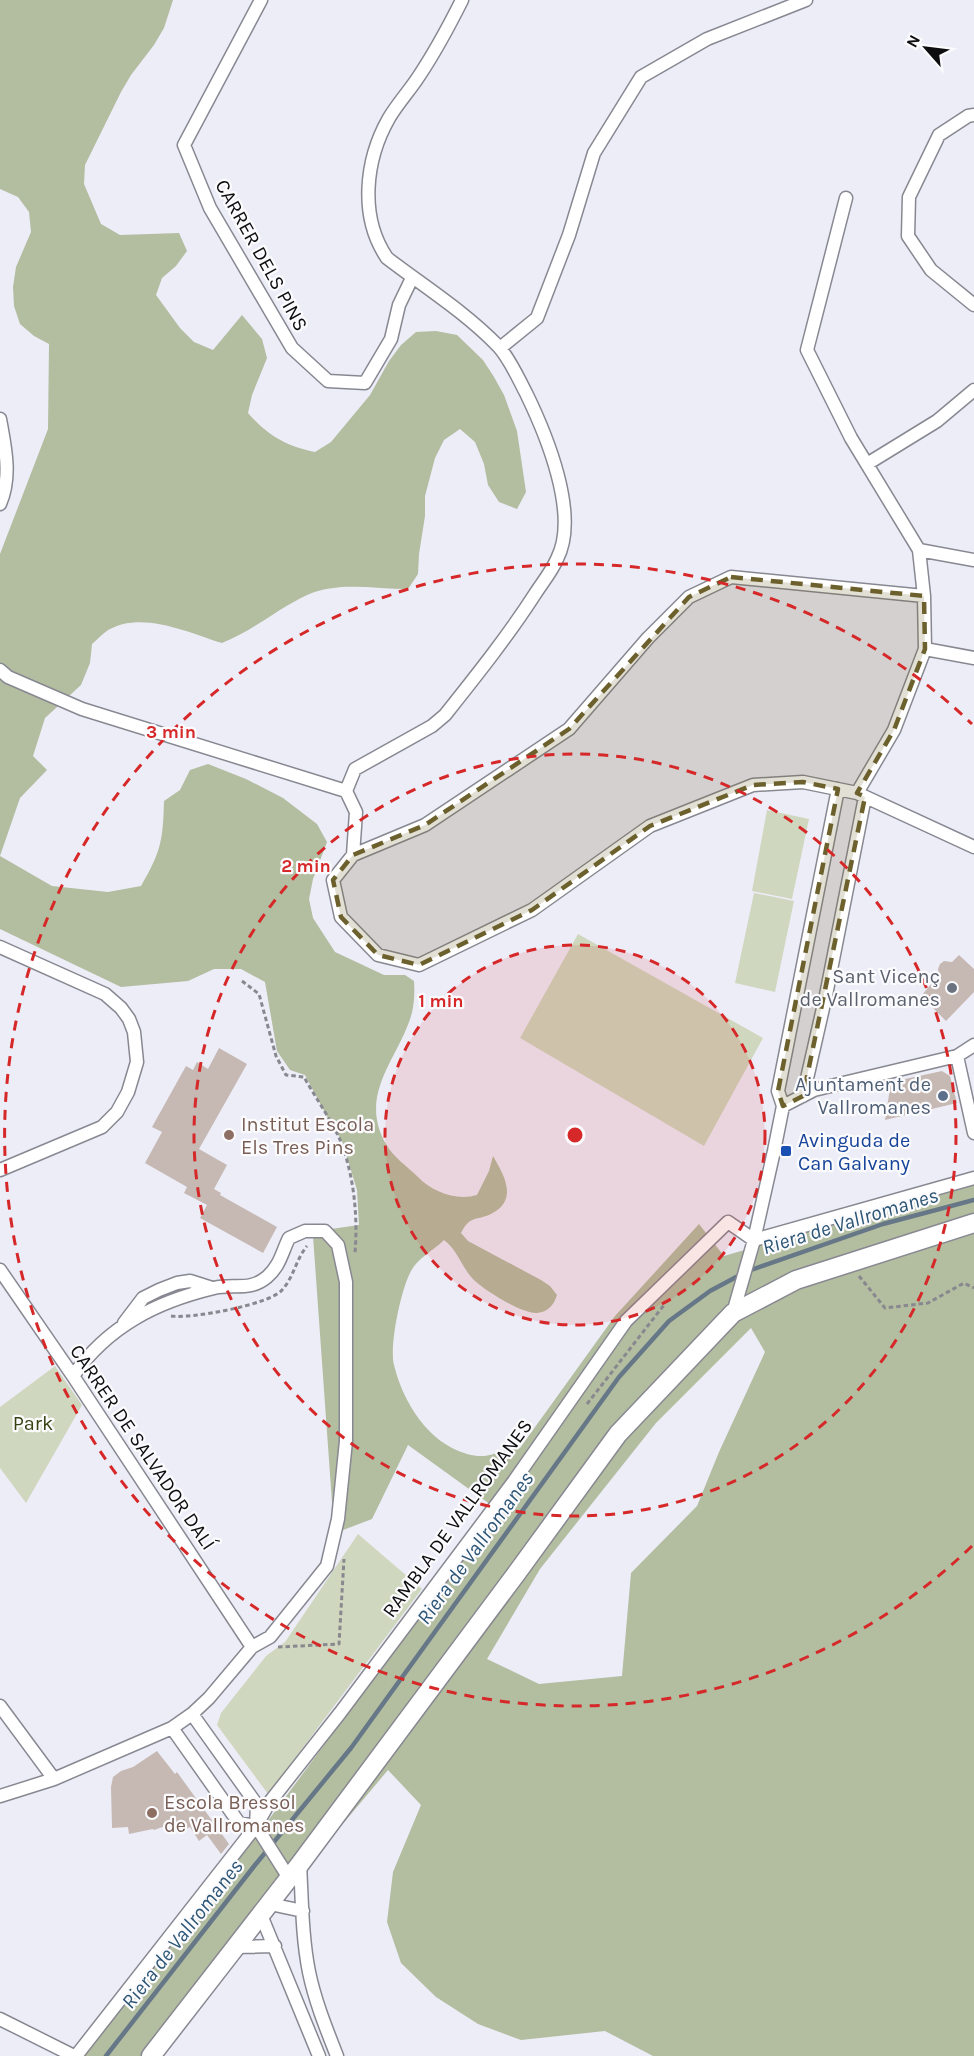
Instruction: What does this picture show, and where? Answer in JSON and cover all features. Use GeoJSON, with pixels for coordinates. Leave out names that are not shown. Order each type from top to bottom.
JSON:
{"type":"FeatureCollection","features":[{"type":"Feature","properties":{"kind":"street","name":"CARRER DELS PINS"},"geometry":{"type":"LineString","coordinates":[[261,0],[184,145],[210,208],[292,348],[328,381],[365,382],[391,339],[399,306],[412,278]]}},
{"type":"Feature","properties":{"kind":"street"},"geometry":{"type":"LineString","coordinates":[[346,791],[355,769],[432,726],[445,715],[519,618],[558,559],[564,539],[561,489],[554,458],[517,375],[500,348],[458,310],[387,258],[379,247],[371,213],[368,186],[377,145],[390,118],[430,58],[462,0]]}},
{"type":"Feature","properties":{"kind":"street"},"geometry":{"type":"LineString","coordinates":[[500,348],[537,318],[569,235],[594,153],[641,76],[707,39],[806,0]]}},
{"type":"Feature","properties":{"kind":"street"},"geometry":{"type":"LineString","coordinates":[[974,115],[968,116],[939,135],[909,197],[908,236],[931,270],[974,305]]}},
{"type":"Feature","properties":{"kind":"street"},"geometry":{"type":"LineString","coordinates":[[803,1096],[826,995],[861,795],[894,730],[925,649],[924,596],[919,550],[851,438],[807,350],[846,198]]}},
{"type":"Feature","properties":{"kind":"street"},"geometry":{"type":"LineString","coordinates":[[867,464],[937,421],[974,390]]}},
{"type":"Feature","properties":{"kind":"street"},"geometry":{"type":"LineString","coordinates":[[0,418],[6,451],[7,475],[6,487],[0,504]]}},
{"type":"Feature","properties":{"kind":"street"},"geometry":{"type":"LineString","coordinates":[[919,550],[974,560]]}},
{"type":"Feature","properties":{"kind":"street"},"geometry":{"type":"LineString","coordinates":[[924,596],[731,577],[689,597],[648,638],[569,729],[425,825],[353,855],[333,880],[341,917],[378,955],[419,965],[532,910],[650,826],[753,785],[803,782],[861,795],[974,847]]}},
{"type":"Feature","properties":{"kind":"street"},"geometry":{"type":"LineString","coordinates":[[925,649],[974,658]]}},
{"type":"Feature","properties":{"kind":"street"},"geometry":{"type":"LineString","coordinates":[[0,670],[8,676],[82,710],[346,791],[356,812],[353,855]]}},
{"type":"Feature","properties":{"kind":"street"},"geometry":{"type":"LineString","coordinates":[[733,1313],[754,1240],[783,1106],[778,1090],[838,789]]}},
{"type":"Feature","properties":{"kind":"street"},"geometry":{"type":"LineString","coordinates":[[0,947],[105,994],[121,1008],[129,1019],[135,1039],[137,1062],[129,1092],[117,1112],[102,1127],[0,1170]]}},
{"type":"Feature","properties":{"kind":"street"},"geometry":{"type":"LineString","coordinates":[[783,1106],[814,1090],[957,1056],[974,1045]]}},
{"type":"Feature","properties":{"kind":"street"},"geometry":{"type":"LineString","coordinates":[[957,1056],[974,1133]]}},
{"type":"Feature","properties":{"kind":"street"},"geometry":{"type":"LineString","coordinates":[[754,1240],[974,1178]]}},
{"type":"Feature","properties":{"kind":"street","name":"RAMBLA DE VALLROMANES"},"geometry":{"type":"LineString","coordinates":[[75,2056],[256,1826],[269,1803],[340,1713],[514,1481],[626,1321],[728,1222],[754,1240]]}},
{"type":"Feature","properties":{"kind":"street"},"geometry":{"type":"LineString","coordinates":[[151,2056],[294,1871],[618,1434],[733,1313],[796,1280],[974,1223]]}},
{"type":"Feature","properties":{"kind":"street"},"geometry":{"type":"LineString","coordinates":[[0,1796],[54,1779],[172,1728],[192,1714],[209,1698],[252,1647],[270,1637],[327,1566],[338,1519],[346,1441],[346,1282],[338,1245],[325,1231],[305,1231],[289,1238],[280,1263],[266,1277],[250,1286],[213,1288],[160,1306],[121,1326]]}},
{"type":"Feature","properties":{"kind":"street","name":"CARRER DE SALVADOR DALÍ"},"geometry":{"type":"LineString","coordinates":[[0,1270],[252,1647]]}},
{"type":"Feature","properties":{"kind":"street"},"geometry":{"type":"LineString","coordinates":[[73,1376],[101,1344],[121,1326],[143,1298],[177,1283],[190,1281],[213,1288]]}},
{"type":"Feature","properties":{"kind":"street"},"geometry":{"type":"LineString","coordinates":[[0,1706],[54,1779]]}},
{"type":"Feature","properties":{"kind":"street"},"geometry":{"type":"LineString","coordinates":[[192,1714],[257,1805],[256,1826]]}},
{"type":"Feature","properties":{"kind":"street"},"geometry":{"type":"LineString","coordinates":[[172,1728],[239,1823],[256,1826],[294,1871],[303,1911],[304,1941],[315,1996],[337,2056]]}},
{"type":"Feature","properties":{"kind":"street"},"geometry":{"type":"LineString","coordinates":[[265,1909],[303,1911]]}},
{"type":"Feature","properties":{"kind":"street"},"geometry":{"type":"LineString","coordinates":[[265,1909],[275,1946],[319,2056]]}},
{"type":"Feature","properties":{"kind":"street"},"geometry":{"type":"LineString","coordinates":[[236,1947],[275,1946]]}},
{"type":"Feature","properties":{"kind":"street"},"geometry":{"type":"LineString","coordinates":[[0,2019],[75,2056]]}},
{"type":"Feature","properties":{"kind":"path"},"geometry":{"type":"LineString","coordinates":[[242,981],[260,994],[276,1056],[286,1075],[304,1077],[340,1142],[353,1191],[357,1222],[354,1256]]}},
{"type":"Feature","properties":{"kind":"path"},"geometry":{"type":"LineString","coordinates":[[160,1306],[173,1317],[244,1307],[275,1297],[286,1285],[300,1254],[312,1244]]}},
{"type":"Feature","properties":{"kind":"path"},"geometry":{"type":"LineString","coordinates":[[848,1263],[885,1308],[928,1303],[964,1283],[974,1287]]}},
{"type":"Feature","properties":{"kind":"path"},"geometry":{"type":"LineString","coordinates":[[281,1642],[276,1647],[339,1644],[344,1556]]}},
{"type":"Feature","properties":{"kind":"highlighted area"},"geometry":{"type":"Polygon","coordinates":[[[731,577],[924,596],[925,649],[894,730],[857,793],[865,797],[803,1096],[783,1106],[778,1091],[838,789],[803,782],[753,785],[650,826],[532,910],[419,965],[378,955],[341,917],[333,880],[353,855],[425,825],[569,729],[689,597],[731,577]]]}},
{"type":"Feature","properties":{"kind":"green space"},"geometry":{"type":"Polygon","coordinates":[[[0,0],[173,0],[164,28],[121,92],[85,165],[84,184],[101,224],[120,235],[179,233],[187,251],[176,266],[162,278],[156,295],[180,328],[194,342],[213,350],[242,315],[262,339],[267,358],[252,395],[248,413],[263,428],[286,443],[315,452],[331,442],[370,395],[401,345],[416,332],[436,331],[457,335],[483,360],[504,395],[517,431],[526,492],[517,509],[499,502],[488,485],[484,464],[475,442],[460,429],[444,440],[435,458],[425,496],[418,574],[408,589],[344,587],[319,591],[307,595],[222,643],[181,629],[152,623],[123,624],[108,630],[92,644],[90,663],[81,685],[45,718],[33,756],[47,770],[20,798],[0,856],[0,554],[48,429],[49,344],[34,336],[20,324],[14,306],[13,287],[16,267],[31,232],[29,212],[18,197],[0,189],[0,0]]]}},
{"type":"Feature","properties":{"kind":"green space"},"geometry":{"type":"Polygon","coordinates":[[[208,764],[246,779],[283,798],[317,824],[327,842],[313,879],[309,899],[313,918],[335,952],[384,975],[405,975],[414,981],[411,1017],[377,1096],[376,1111],[379,1127],[386,1144],[397,1158],[430,1187],[445,1194],[461,1197],[477,1195],[489,1171],[493,1156],[505,1179],[507,1195],[505,1202],[491,1214],[467,1223],[461,1233],[468,1241],[541,1280],[557,1295],[550,1307],[541,1312],[530,1312],[514,1306],[495,1296],[475,1281],[444,1240],[414,1266],[403,1291],[397,1318],[393,1345],[394,1365],[404,1393],[419,1419],[440,1441],[453,1449],[483,1456],[520,1448],[615,1316],[699,1224],[724,1256],[974,1182],[974,2056],[653,2056],[605,2031],[521,2040],[478,2024],[436,1997],[401,1963],[387,1922],[393,1872],[421,1805],[388,1770],[148,2056],[73,2056],[250,1845],[498,1510],[408,1445],[372,1519],[330,1535],[333,1516],[313,1236],[331,1229],[359,1225],[357,1190],[342,1141],[305,1075],[290,1070],[277,1051],[265,982],[241,969],[214,969],[188,981],[121,987],[0,929],[0,856],[52,886],[108,892],[141,886],[160,845],[164,801],[180,790],[190,770],[208,764]],[[751,1328],[656,1423],[540,1569],[487,1659],[539,1684],[622,1676],[631,1573],[697,1506],[765,1352],[751,1328]]]}},
{"type":"Feature","properties":{"kind":"green space"},"geometry":{"type":"Polygon","coordinates":[[[767,810],[809,819],[792,899],[752,891],[767,810]]]}},
{"type":"Feature","properties":{"kind":"green space"},"geometry":{"type":"Polygon","coordinates":[[[754,893],[794,901],[775,992],[735,983],[754,893]]]}},
{"type":"Feature","properties":{"kind":"green space"},"geometry":{"type":"Polygon","coordinates":[[[578,934],[763,1038],[704,1146],[520,1038],[578,934]]]}},
{"type":"Feature","properties":{"kind":"green space","name":"Park"},"geometry":{"type":"Polygon","coordinates":[[[55,1366],[82,1405],[26,1503],[0,1468],[0,1407],[55,1366]]]}},
{"type":"Feature","properties":{"kind":"green space"},"geometry":{"type":"Polygon","coordinates":[[[358,1534],[422,1589],[268,1794],[217,1725],[221,1713],[266,1656],[285,1642],[358,1534]]]}},
{"type":"Feature","properties":{"kind":"building","name":"Sant Vicenç de Vallromanes"},"geometry":{"type":"Polygon","coordinates":[[[959,955],[974,969],[974,992],[946,1021],[921,996],[939,975],[940,964],[944,961],[952,962],[959,955]]]}},
{"type":"Feature","properties":{"kind":"building"},"geometry":{"type":"Polygon","coordinates":[[[219,1048],[247,1064],[199,1149],[227,1165],[214,1189],[221,1193],[220,1195],[277,1227],[263,1253],[200,1218],[207,1205],[184,1193],[187,1187],[145,1163],[162,1132],[152,1127],[186,1066],[193,1070],[197,1062],[208,1069],[219,1048]]]}},
{"type":"Feature","properties":{"kind":"building","name":"Ajuntament de Vallromanes"},"geometry":{"type":"Polygon","coordinates":[[[942,1071],[950,1076],[957,1103],[885,1120],[891,1082],[942,1071]]]}},
{"type":"Feature","properties":{"kind":"building"},"geometry":{"type":"Polygon","coordinates":[[[157,1751],[175,1774],[177,1772],[229,1844],[221,1854],[207,1835],[199,1841],[190,1827],[182,1831],[177,1822],[154,1830],[129,1834],[128,1827],[112,1828],[111,1787],[113,1777],[157,1751]]]}},
{"type":"Feature","properties":{"kind":"waterway","name":"Riera de Vallromanes"},"geometry":{"type":"LineString","coordinates":[[748,1271],[883,1224],[974,1200]]}},
{"type":"Feature","properties":{"kind":"waterway","name":"Riera de Vallromanes"},"geometry":{"type":"LineString","coordinates":[[106,2056],[255,1865],[351,1748],[619,1377],[669,1321],[710,1291],[740,1275]]}},
{"type":"Feature","properties":{"kind":"place","name":"Sant Vicenç de Vallromanes"},"geometry":{"type":"Point","coordinates":[952,988]}},
{"type":"Feature","properties":{"kind":"place","name":"Ajuntament de Vallromanes"},"geometry":{"type":"Point","coordinates":[943,1096]}},
{"type":"Feature","properties":{"kind":"place","name":"Institut Escola Els Tres Pins"},"geometry":{"type":"Point","coordinates":[229,1135]}},
{"type":"Feature","properties":{"kind":"place","name":"Avinguda de Can Galvany"},"geometry":{"type":"Point","coordinates":[786,1151]}},
{"type":"Feature","properties":{"kind":"place","name":"Escola Bressol de Vallromanes"},"geometry":{"type":"Point","coordinates":[152,1813]}}]}
